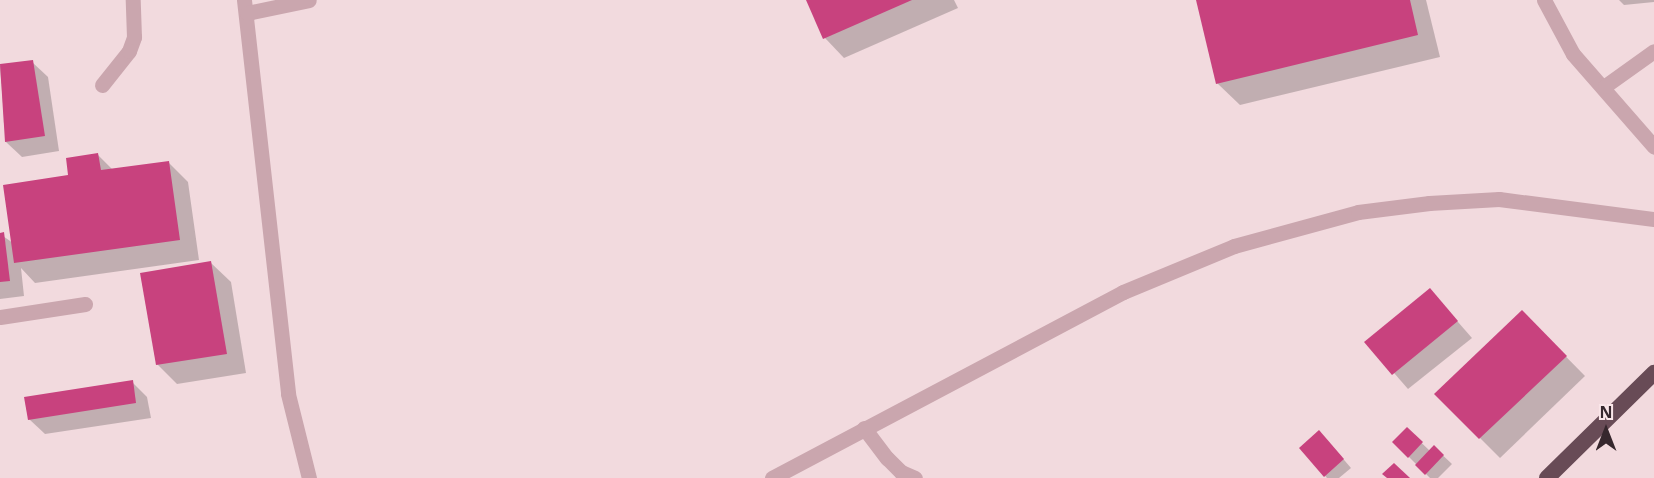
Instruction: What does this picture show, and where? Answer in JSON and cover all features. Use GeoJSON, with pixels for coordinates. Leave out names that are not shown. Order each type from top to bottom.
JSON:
{"type":"FeatureCollection","features":[{"type":"Feature","properties":{"kind":"highway"},"geometry":{"type":"LineString","coordinates":[[1547,478],[1654,373]]}},
{"type":"Feature","properties":{"kind":"street"},"geometry":{"type":"LineString","coordinates":[[102,85],[129,51],[134,37],[133,0]]}},
{"type":"Feature","properties":{"kind":"street"},"geometry":{"type":"LineString","coordinates":[[309,0],[246,7],[288,394],[309,478]]}},
{"type":"Feature","properties":{"kind":"street"},"geometry":{"type":"LineString","coordinates":[[1544,0],[1573,54],[1605,86],[1654,147]]}},
{"type":"Feature","properties":{"kind":"street"},"geometry":{"type":"LineString","coordinates":[[1605,86],[1654,51]]}},
{"type":"Feature","properties":{"kind":"street"},"geometry":{"type":"LineString","coordinates":[[772,478],[1123,292],[1234,246],[1358,212],[1499,199],[1654,219]]}},
{"type":"Feature","properties":{"kind":"street"},"geometry":{"type":"LineString","coordinates":[[0,317],[85,304]]}},
{"type":"Feature","properties":{"kind":"street"},"geometry":{"type":"LineString","coordinates":[[864,428],[887,458],[902,472],[915,478]]}},
{"type":"Feature","properties":{"kind":"building"},"geometry":{"type":"Polygon","coordinates":[[[806,0],[912,0],[823,39],[806,0]]]}},
{"type":"Feature","properties":{"kind":"building"},"geometry":{"type":"Polygon","coordinates":[[[1196,0],[1410,0],[1418,35],[1216,84],[1196,0]]]}},
{"type":"Feature","properties":{"kind":"building"},"geometry":{"type":"Polygon","coordinates":[[[33,60],[45,136],[5,142],[0,64],[33,60]]]}},
{"type":"Feature","properties":{"kind":"building"},"geometry":{"type":"Polygon","coordinates":[[[98,153],[101,170],[169,161],[180,240],[14,263],[3,185],[68,175],[66,158],[98,153]]]}},
{"type":"Feature","properties":{"kind":"building"},"geometry":{"type":"Polygon","coordinates":[[[4,232],[10,281],[0,282],[0,233],[4,232]]]}},
{"type":"Feature","properties":{"kind":"building"},"geometry":{"type":"Polygon","coordinates":[[[211,261],[227,354],[156,365],[140,273],[211,261]]]}},
{"type":"Feature","properties":{"kind":"building"},"geometry":{"type":"Polygon","coordinates":[[[1430,288],[1458,321],[1392,375],[1364,342],[1430,288]]]}},
{"type":"Feature","properties":{"kind":"building"},"geometry":{"type":"Polygon","coordinates":[[[1522,310],[1567,356],[1479,439],[1434,394],[1522,310]]]}},
{"type":"Feature","properties":{"kind":"building"},"geometry":{"type":"Polygon","coordinates":[[[133,380],[136,403],[28,420],[24,397],[133,380]]]}},
{"type":"Feature","properties":{"kind":"building"},"geometry":{"type":"Polygon","coordinates":[[[1407,427],[1423,442],[1408,458],[1392,442],[1407,427]]]}},
{"type":"Feature","properties":{"kind":"building"},"geometry":{"type":"Polygon","coordinates":[[[1319,430],[1344,459],[1324,477],[1299,448],[1319,430]]]}},
{"type":"Feature","properties":{"kind":"building"},"geometry":{"type":"Polygon","coordinates":[[[1434,445],[1444,455],[1425,475],[1415,465],[1434,445]]]}},
{"type":"Feature","properties":{"kind":"building"},"geometry":{"type":"Polygon","coordinates":[[[1394,463],[1410,478],[1387,478],[1382,474],[1394,463]]]}}]}
